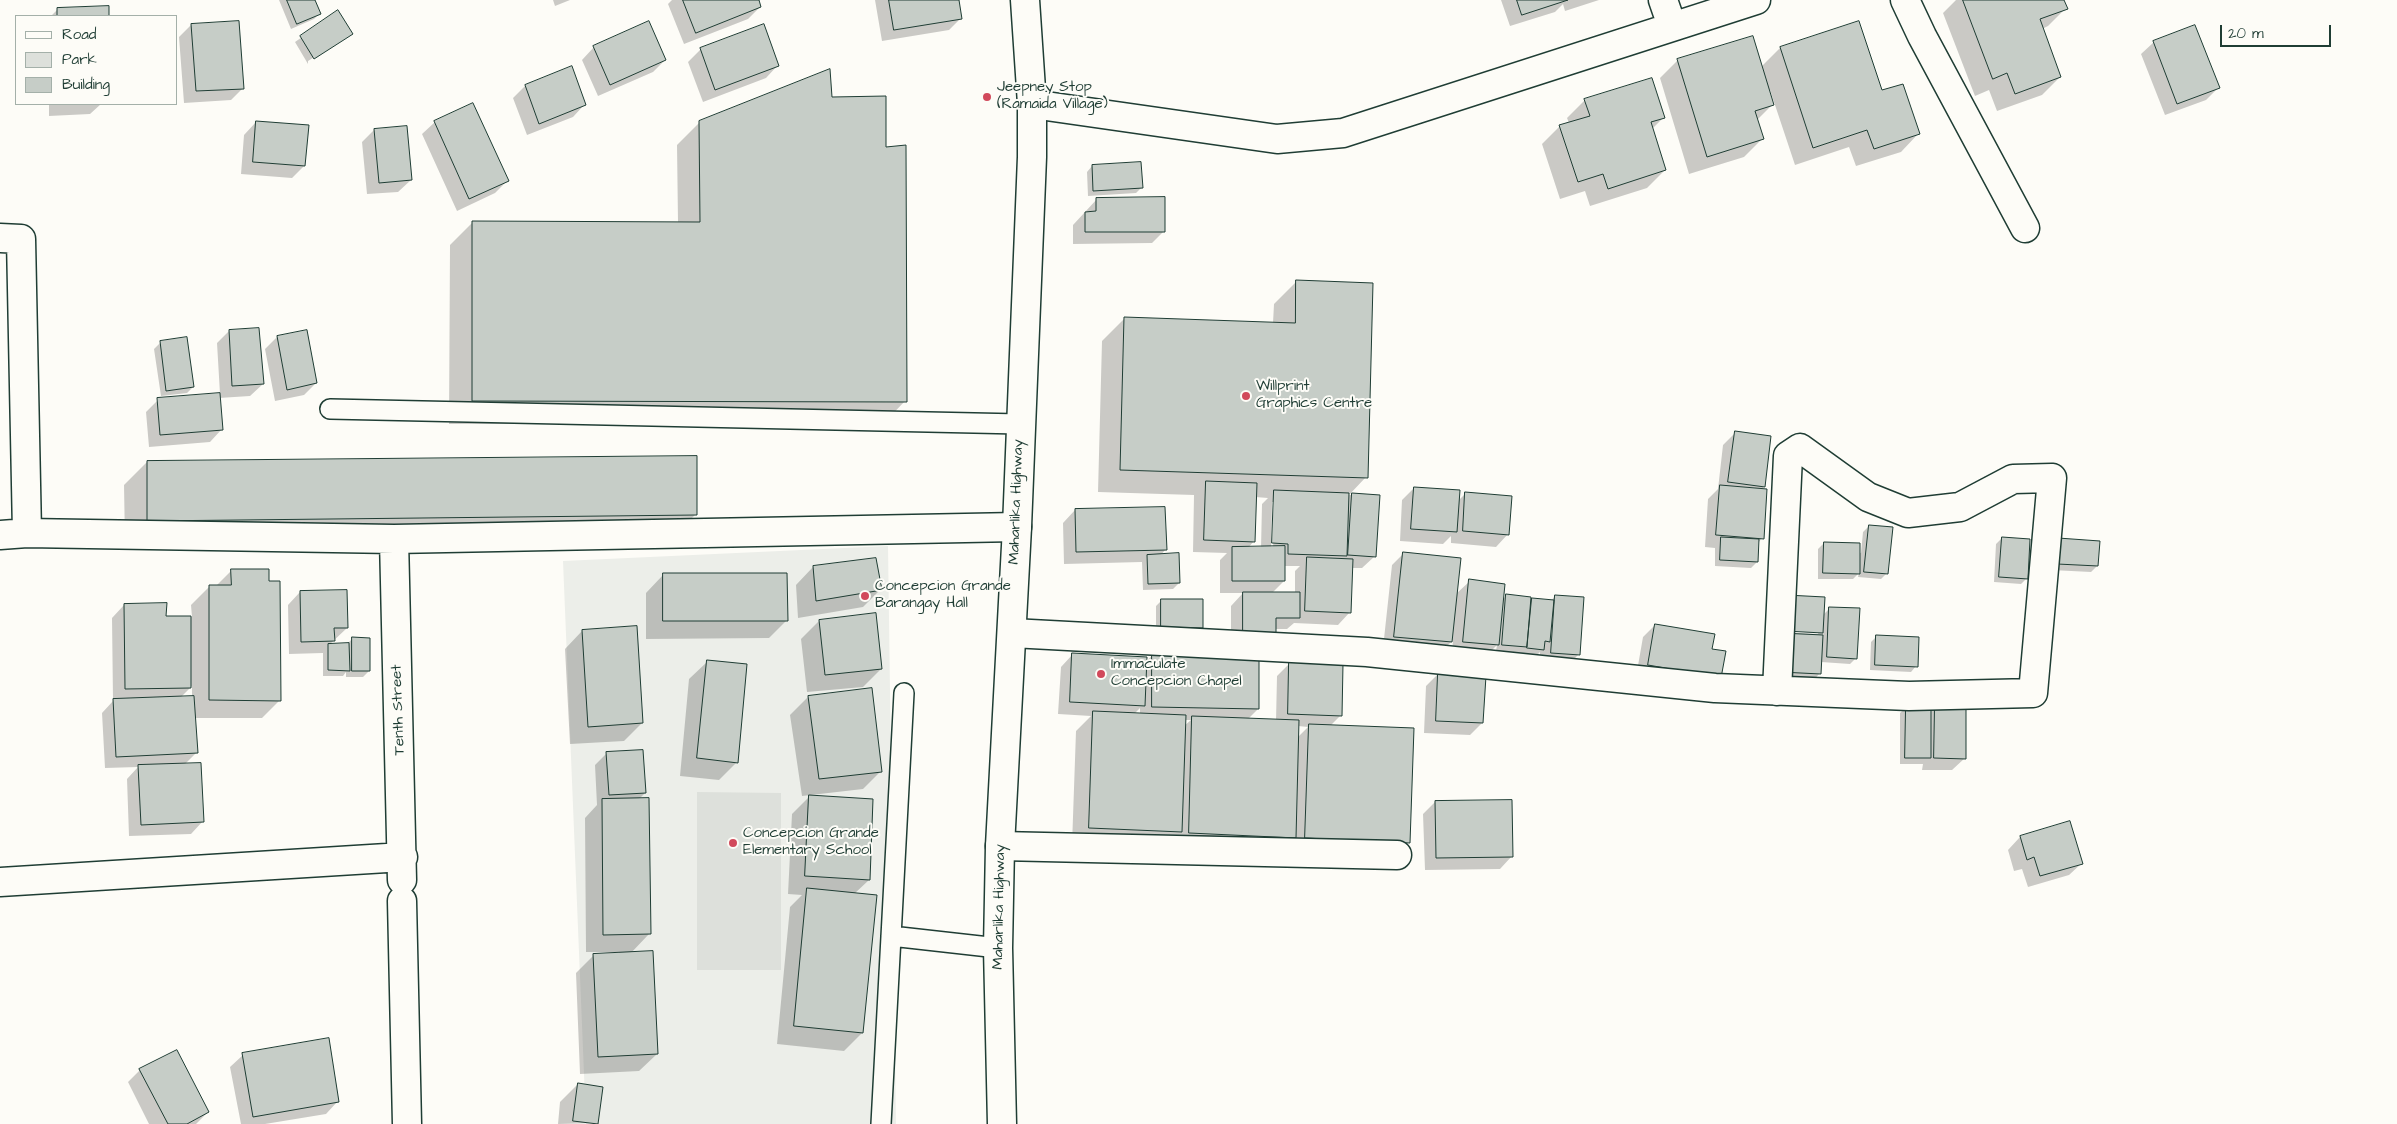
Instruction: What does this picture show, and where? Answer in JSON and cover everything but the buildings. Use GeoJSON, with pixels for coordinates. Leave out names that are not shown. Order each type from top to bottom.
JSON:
{"type":"FeatureCollection","features":[{"type":"Feature","properties":{"kind":"street","name":"Maharlika Highway"},"geometry":{"type":"LineString","coordinates":[[1002,1124],[998,948],[1000,846],[1017,527],[1032,157],[1032,104],[1024,0]]}},
{"type":"Feature","properties":{"kind":"street"},"geometry":{"type":"LineString","coordinates":[[1663,0],[1672,26]]}},
{"type":"Feature","properties":{"kind":"street"},"geometry":{"type":"LineString","coordinates":[[1032,104],[1277,139],[1343,133],[1756,0]]}},
{"type":"Feature","properties":{"kind":"street"},"geometry":{"type":"LineString","coordinates":[[1905,0],[1922,36],[2025,228]]}},
{"type":"Feature","properties":{"kind":"street"},"geometry":{"type":"LineString","coordinates":[[0,238],[21,239],[27,533]]}},
{"type":"Feature","properties":{"kind":"street"},"geometry":{"type":"LineString","coordinates":[[1012,633],[1367,652],[1715,688],[1777,691],[1909,696],[2033,693],[2052,478],[2013,479],[1960,507],[1908,513],[1868,497],[1800,448],[1788,456],[1777,691]]}},
{"type":"Feature","properties":{"kind":"street"},"geometry":{"type":"LineString","coordinates":[[0,535],[27,533],[394,540],[1017,527]]}},
{"type":"Feature","properties":{"kind":"street","name":"Tenth Street"},"geometry":{"type":"LineString","coordinates":[[394,540],[407,1124]]}},
{"type":"Feature","properties":{"kind":"street"},"geometry":{"type":"LineString","coordinates":[[1000,846],[1397,855]]}},
{"type":"Feature","properties":{"kind":"street"},"geometry":{"type":"LineString","coordinates":[[0,882],[402,879]]}},
{"type":"Feature","properties":{"kind":"lane"},"geometry":{"type":"LineString","coordinates":[[330,409],[1020,424]]}},
{"type":"Feature","properties":{"kind":"lane"},"geometry":{"type":"LineString","coordinates":[[881,1124],[904,693]]}},
{"type":"Feature","properties":{"kind":"lane"},"geometry":{"type":"LineString","coordinates":[[891,936],[998,948]]}},
{"type":"Feature","properties":{"kind":"shaded area","name":"Concepcion Grande Elementary School"},"geometry":{"type":"Polygon","coordinates":[[[888,546],[896,1124],[586,1124],[563,561],[888,546]]]}},
{"type":"Feature","properties":{"kind":"green space"},"geometry":{"type":"Polygon","coordinates":[[[697,792],[781,793],[781,970],[697,970],[697,792]]]}},
{"type":"Feature","properties":{"kind":"place","name":"Jeepney Stop (Ramaida Village)"},"geometry":{"type":"Point","coordinates":[987,97]}},
{"type":"Feature","properties":{"kind":"place","name":"Willprint Graphics Centre"},"geometry":{"type":"Point","coordinates":[1246,396]}},
{"type":"Feature","properties":{"kind":"place","name":"Concepcion Grande Barangay Hall"},"geometry":{"type":"Point","coordinates":[865,596]}},
{"type":"Feature","properties":{"kind":"place","name":"Immaculate Concepcion Chapel"},"geometry":{"type":"Point","coordinates":[1101,674]}},
{"type":"Feature","properties":{"kind":"place","name":"Concepcion Grande Elementary School"},"geometry":{"type":"Point","coordinates":[733,843]}}]}
